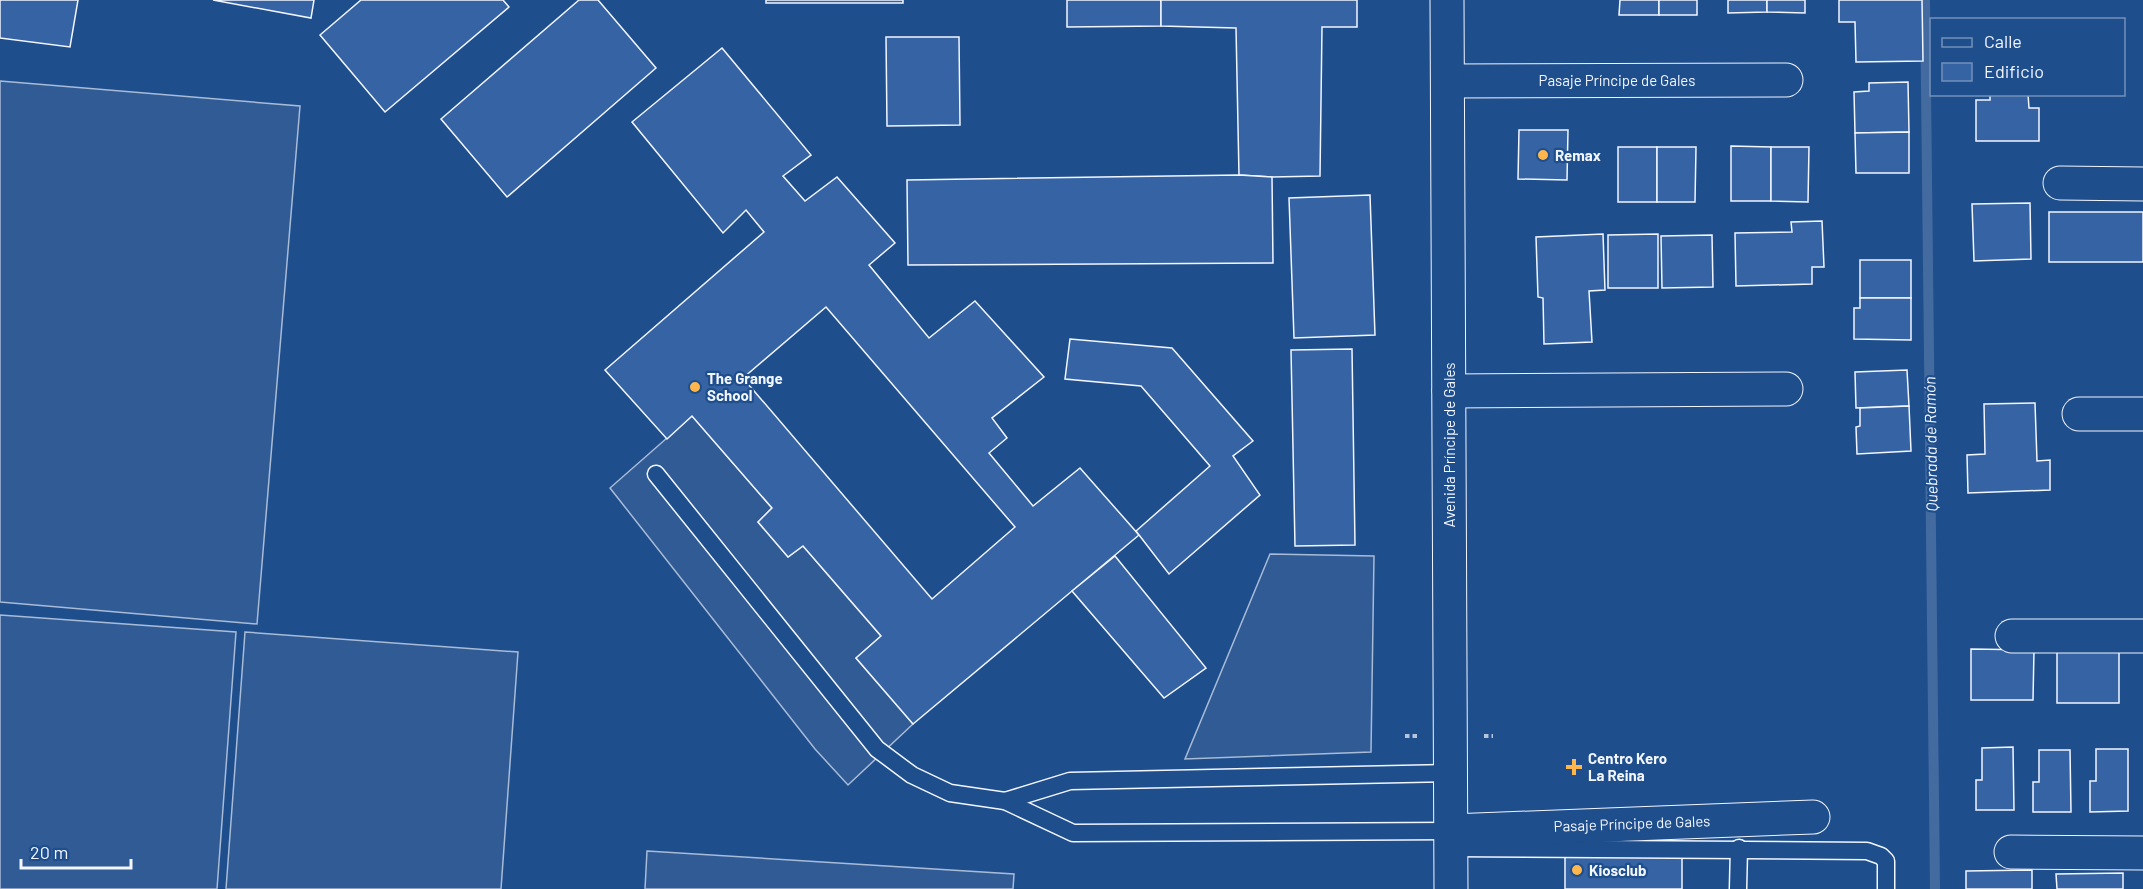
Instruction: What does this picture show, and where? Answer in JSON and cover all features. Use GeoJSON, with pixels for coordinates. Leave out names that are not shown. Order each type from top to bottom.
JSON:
{"type":"FeatureCollection","features":[{"type":"Feature","properties":{"kind":"street","name":"Avenida Príncipe de Gales"},"geometry":{"type":"LineString","coordinates":[[1448,0],[1451,889]]}},
{"type":"Feature","properties":{"kind":"street","name":"Pasaje Príncipe de Gales"},"geometry":{"type":"LineString","coordinates":[[1448,81],[1786,80]]}},
{"type":"Feature","properties":{"kind":"street"},"geometry":{"type":"LineString","coordinates":[[2060,183],[2143,184]]}},
{"type":"Feature","properties":{"kind":"street"},"geometry":{"type":"LineString","coordinates":[[1449,391],[1786,389]]}},
{"type":"Feature","properties":{"kind":"street"},"geometry":{"type":"LineString","coordinates":[[2079,414],[2143,414]]}},
{"type":"Feature","properties":{"kind":"street"},"geometry":{"type":"LineString","coordinates":[[2012,636],[2143,636]]}},
{"type":"Feature","properties":{"kind":"street","name":"Pasaje Príncipe de Gales"},"geometry":{"type":"LineString","coordinates":[[1451,840],[1813,817]]}},
{"type":"Feature","properties":{"kind":"street"},"geometry":{"type":"LineString","coordinates":[[2011,852],[2143,853]]}},
{"type":"Feature","properties":{"kind":"lane"},"geometry":{"type":"LineString","coordinates":[[656,474],[877,749],[912,775],[950,793],[1005,801],[1073,833],[1867,850],[1881,856],[1886,861],[1886,889]]}},
{"type":"Feature","properties":{"kind":"lane"},"geometry":{"type":"LineString","coordinates":[[1005,801],[1070,781],[1451,773]]}},
{"type":"Feature","properties":{"kind":"lane"},"geometry":{"type":"LineString","coordinates":[[1738,889],[1739,848]]}},
{"type":"Feature","properties":{"kind":"shaded area"},"geometry":{"type":"Polygon","coordinates":[[[0,81],[300,106],[257,624],[0,602],[0,81]]]}},
{"type":"Feature","properties":{"kind":"shaded area"},"geometry":{"type":"Polygon","coordinates":[[[692,416],[772,508],[758,522],[788,557],[803,546],[881,636],[856,658],[913,724],[848,785],[815,749],[610,488],[692,416]]]}},
{"type":"Feature","properties":{"kind":"shaded area"},"geometry":{"type":"Polygon","coordinates":[[[1270,554],[1374,556],[1371,752],[1185,759],[1270,554]]]}},
{"type":"Feature","properties":{"kind":"shaded area"},"geometry":{"type":"Polygon","coordinates":[[[0,615],[236,632],[217,889],[0,889],[0,615]]]}},
{"type":"Feature","properties":{"kind":"shaded area"},"geometry":{"type":"Polygon","coordinates":[[[245,632],[518,652],[501,889],[226,889],[245,632]]]}},
{"type":"Feature","properties":{"kind":"shaded area"},"geometry":{"type":"Polygon","coordinates":[[[647,851],[1014,874],[1013,889],[645,889],[647,851]]]}},
{"type":"Feature","properties":{"kind":"building"},"geometry":{"type":"Polygon","coordinates":[[[0,0],[78,0],[70,47],[0,38],[0,0]]]}},
{"type":"Feature","properties":{"kind":"building"},"geometry":{"type":"Polygon","coordinates":[[[213,0],[314,0],[311,18],[213,0]]]}},
{"type":"Feature","properties":{"kind":"building"},"geometry":{"type":"Polygon","coordinates":[[[361,0],[503,0],[509,7],[385,112],[320,35],[361,0]]]}},
{"type":"Feature","properties":{"kind":"building"},"geometry":{"type":"Polygon","coordinates":[[[579,0],[598,0],[656,68],[507,197],[441,119],[579,0]]]}},
{"type":"Feature","properties":{"kind":"building"},"geometry":{"type":"Polygon","coordinates":[[[766,0],[903,0],[903,3],[766,3],[766,0]]]}},
{"type":"Feature","properties":{"kind":"building"},"geometry":{"type":"Polygon","coordinates":[[[1067,0],[1161,0],[1161,26],[1067,27],[1067,0]]]}},
{"type":"Feature","properties":{"kind":"building"},"geometry":{"type":"Polygon","coordinates":[[[1161,0],[1357,0],[1357,27],[1322,27],[1320,176],[1239,175],[1236,28],[1161,26],[1161,0]]]}},
{"type":"Feature","properties":{"kind":"building"},"geometry":{"type":"Polygon","coordinates":[[[1620,0],[1659,0],[1659,15],[1619,15],[1620,0]]]}},
{"type":"Feature","properties":{"kind":"building"},"geometry":{"type":"Polygon","coordinates":[[[1659,0],[1697,0],[1697,15],[1659,15],[1659,0]]]}},
{"type":"Feature","properties":{"kind":"building"},"geometry":{"type":"Polygon","coordinates":[[[1728,0],[1767,0],[1767,12],[1728,13],[1728,0]]]}},
{"type":"Feature","properties":{"kind":"building"},"geometry":{"type":"Polygon","coordinates":[[[1767,0],[1805,0],[1805,13],[1767,12],[1767,0]]]}},
{"type":"Feature","properties":{"kind":"building"},"geometry":{"type":"Polygon","coordinates":[[[1839,0],[1922,0],[1923,61],[1856,62],[1855,22],[1839,22],[1839,0]]]}},
{"type":"Feature","properties":{"kind":"building"},"geometry":{"type":"Polygon","coordinates":[[[886,37],[959,37],[960,125],[887,126],[886,37]]]}},
{"type":"Feature","properties":{"kind":"building"},"geometry":{"type":"Polygon","coordinates":[[[722,48],[811,155],[783,176],[805,201],[837,177],[895,243],[869,265],[929,338],[975,301],[1044,377],[992,418],[1007,438],[989,453],[1033,506],[1080,468],[1139,535],[913,724],[856,658],[881,636],[803,546],[788,557],[758,522],[772,508],[692,416],[667,439],[605,370],[764,232],[746,210],[723,233],[632,122],[722,48]],[[826,307],[743,378],[932,599],[1015,527],[826,307]]]}},
{"type":"Feature","properties":{"kind":"building"},"geometry":{"type":"Polygon","coordinates":[[[1908,82],[1909,132],[1855,133],[1854,92],[1869,91],[1869,83],[1908,82]]]}},
{"type":"Feature","properties":{"kind":"building"},"geometry":{"type":"Polygon","coordinates":[[[1990,96],[2028,96],[2029,108],[2039,108],[2039,141],[1976,141],[1976,100],[1990,100],[1990,96]]]}},
{"type":"Feature","properties":{"kind":"building","name":"Remax"},"geometry":{"type":"Polygon","coordinates":[[[1519,130],[1568,130],[1567,180],[1518,179],[1519,130]]]}},
{"type":"Feature","properties":{"kind":"building"},"geometry":{"type":"Polygon","coordinates":[[[1909,132],[1909,173],[1856,173],[1855,133],[1909,132]]]}},
{"type":"Feature","properties":{"kind":"building"},"geometry":{"type":"Polygon","coordinates":[[[1731,146],[1771,147],[1771,201],[1731,201],[1731,146]]]}},
{"type":"Feature","properties":{"kind":"building"},"geometry":{"type":"Polygon","coordinates":[[[1618,147],[1657,147],[1657,202],[1618,202],[1618,147]]]}},
{"type":"Feature","properties":{"kind":"building"},"geometry":{"type":"Polygon","coordinates":[[[1657,147],[1696,147],[1695,202],[1657,202],[1657,147]]]}},
{"type":"Feature","properties":{"kind":"building"},"geometry":{"type":"Polygon","coordinates":[[[1771,147],[1809,147],[1808,202],[1771,201],[1771,147]]]}},
{"type":"Feature","properties":{"kind":"building"},"geometry":{"type":"Polygon","coordinates":[[[1239,175],[1272,177],[1273,263],[908,265],[907,180],[1239,175]]]}},
{"type":"Feature","properties":{"kind":"building"},"geometry":{"type":"Polygon","coordinates":[[[1370,195],[1375,335],[1294,338],[1289,198],[1370,195]]]}},
{"type":"Feature","properties":{"kind":"building"},"geometry":{"type":"Polygon","coordinates":[[[2030,203],[2031,259],[1974,261],[1972,204],[2030,203]]]}},
{"type":"Feature","properties":{"kind":"building"},"geometry":{"type":"Polygon","coordinates":[[[2049,212],[2143,212],[2143,262],[2049,262],[2049,212]]]}},
{"type":"Feature","properties":{"kind":"building"},"geometry":{"type":"Polygon","coordinates":[[[1822,221],[1824,267],[1812,267],[1812,284],[1736,286],[1735,233],[1792,232],[1791,222],[1822,221]]]}},
{"type":"Feature","properties":{"kind":"building"},"geometry":{"type":"Polygon","coordinates":[[[1603,234],[1605,290],[1589,291],[1592,342],[1544,344],[1543,298],[1538,297],[1536,237],[1603,234]]]}},
{"type":"Feature","properties":{"kind":"building"},"geometry":{"type":"Polygon","coordinates":[[[1658,234],[1658,288],[1608,288],[1608,235],[1658,234]]]}},
{"type":"Feature","properties":{"kind":"building"},"geometry":{"type":"Polygon","coordinates":[[[1712,235],[1713,287],[1662,288],[1661,236],[1712,235]]]}},
{"type":"Feature","properties":{"kind":"building"},"geometry":{"type":"Polygon","coordinates":[[[1860,260],[1911,260],[1911,298],[1860,298],[1860,260]]]}},
{"type":"Feature","properties":{"kind":"building"},"geometry":{"type":"Polygon","coordinates":[[[1860,298],[1911,298],[1911,340],[1854,339],[1854,308],[1860,308],[1860,298]]]}},
{"type":"Feature","properties":{"kind":"building"},"geometry":{"type":"Polygon","coordinates":[[[1070,339],[1172,348],[1253,441],[1233,456],[1260,495],[1169,574],[1136,531],[1210,466],[1141,386],[1065,379],[1070,339]]]}},
{"type":"Feature","properties":{"kind":"building"},"geometry":{"type":"Polygon","coordinates":[[[1352,349],[1355,545],[1295,546],[1291,350],[1352,349]]]}},
{"type":"Feature","properties":{"kind":"building"},"geometry":{"type":"Polygon","coordinates":[[[1907,370],[1909,406],[1856,408],[1855,372],[1907,370]]]}},
{"type":"Feature","properties":{"kind":"building"},"geometry":{"type":"Polygon","coordinates":[[[2035,403],[2037,461],[2050,460],[2050,490],[1968,493],[1967,455],[1985,454],[1984,404],[2035,403]]]}},
{"type":"Feature","properties":{"kind":"building"},"geometry":{"type":"Polygon","coordinates":[[[1909,406],[1911,451],[1857,454],[1856,427],[1860,426],[1860,408],[1909,406]]]}},
{"type":"Feature","properties":{"kind":"building"},"geometry":{"type":"Polygon","coordinates":[[[1115,556],[1206,668],[1164,698],[1072,591],[1115,556]]]}},
{"type":"Feature","properties":{"kind":"building"},"geometry":{"type":"Polygon","coordinates":[[[1971,649],[2034,650],[2033,700],[1971,700],[1971,649]]]}},
{"type":"Feature","properties":{"kind":"building"},"geometry":{"type":"Polygon","coordinates":[[[2057,652],[2119,652],[2119,703],[2057,703],[2057,652]]]}},
{"type":"Feature","properties":{"kind":"building"},"geometry":{"type":"Polygon","coordinates":[[[2013,747],[2014,810],[1976,810],[1976,780],[1982,780],[1982,748],[2013,747]]]}},
{"type":"Feature","properties":{"kind":"building"},"geometry":{"type":"Polygon","coordinates":[[[2096,749],[2128,749],[2128,811],[2090,812],[2090,781],[2096,781],[2096,749]]]}},
{"type":"Feature","properties":{"kind":"building"},"geometry":{"type":"Polygon","coordinates":[[[2039,750],[2070,750],[2071,812],[2033,812],[2033,782],[2039,782],[2039,750]]]}},
{"type":"Feature","properties":{"kind":"building"},"geometry":{"type":"Polygon","coordinates":[[[1565,851],[1682,851],[1682,889],[1565,889],[1565,851]]]}},
{"type":"Feature","properties":{"kind":"building"},"geometry":{"type":"Polygon","coordinates":[[[2032,870],[2032,889],[1966,889],[1966,871],[2032,870]]]}},
{"type":"Feature","properties":{"kind":"building"},"geometry":{"type":"Polygon","coordinates":[[[2123,873],[2123,889],[2057,889],[2056,874],[2123,873]]]}},
{"type":"Feature","properties":{"kind":"waterway","name":"Quebrada de Ramón"},"geometry":{"type":"LineString","coordinates":[[1925,0],[1935,889]]}},
{"type":"Feature","properties":{"kind":"place","name":"Remax"},"geometry":{"type":"Point","coordinates":[1543,155]}},
{"type":"Feature","properties":{"kind":"place","name":"The Grange School"},"geometry":{"type":"Point","coordinates":[695,387]}},
{"type":"Feature","properties":{"kind":"place","name":"Centro Kero La Reina"},"geometry":{"type":"Point","coordinates":[1574,767]}},
{"type":"Feature","properties":{"kind":"place","name":"Kiosclub"},"geometry":{"type":"Point","coordinates":[1577,870]}}]}
